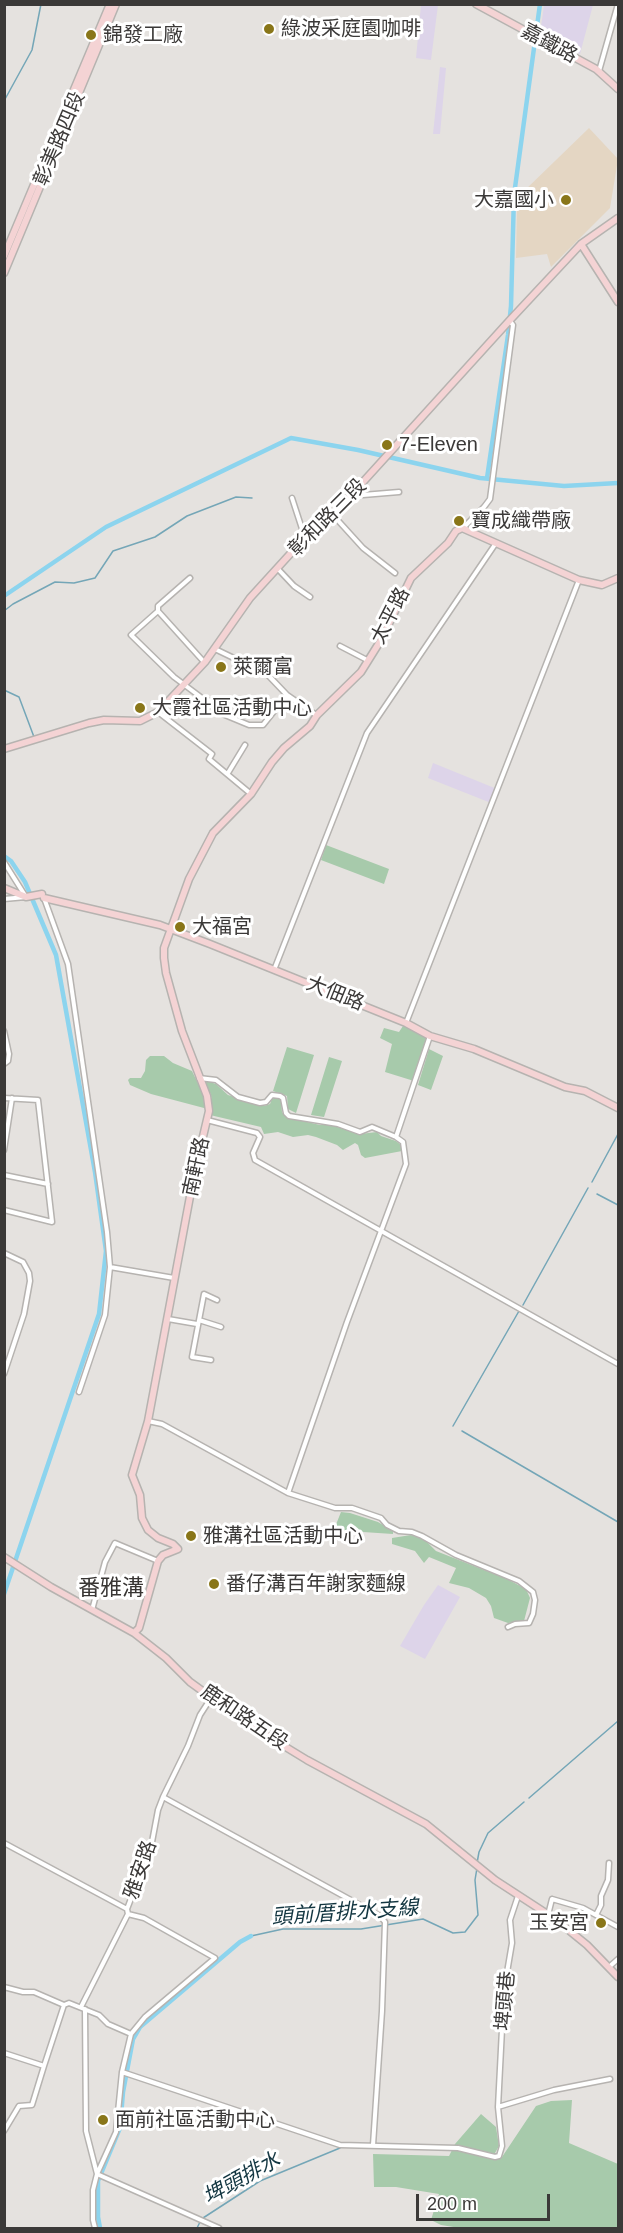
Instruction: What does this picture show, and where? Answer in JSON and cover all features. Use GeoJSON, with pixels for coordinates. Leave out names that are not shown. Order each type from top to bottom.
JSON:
{"type":"FeatureCollection","features":[{"type":"Feature","properties":{"kind":"street","name":"彰美路四段"},"geometry":{"type":"LineString","coordinates":[[4,255],[110,4]]}},
{"type":"Feature","properties":{"kind":"street","name":"彰美路四段"},"geometry":{"type":"LineString","coordinates":[[4,273],[116,4]]}},
{"type":"Feature","properties":{"kind":"street","name":"嘉鐵路"},"geometry":{"type":"LineString","coordinates":[[476,4],[599,71],[618,89]]}},
{"type":"Feature","properties":{"kind":"street"},"geometry":{"type":"LineString","coordinates":[[599,71],[618,4]]}},
{"type":"Feature","properties":{"kind":"street","name":"彰和路三段"},"geometry":{"type":"LineString","coordinates":[[4,749],[89,723],[104,720],[140,721],[158,712],[205,662],[250,598],[305,538],[333,515],[581,244],[618,218]]}},
{"type":"Feature","properties":{"kind":"street"},"geometry":{"type":"LineString","coordinates":[[581,244],[618,302]]}},
{"type":"Feature","properties":{"kind":"street"},"geometry":{"type":"LineString","coordinates":[[508,323],[513,325],[490,499],[462,528],[579,580],[602,585],[618,578]]}},
{"type":"Feature","properties":{"kind":"street"},"geometry":{"type":"LineString","coordinates":[[357,489],[363,495],[399,492]]}},
{"type":"Feature","properties":{"kind":"street"},"geometry":{"type":"LineString","coordinates":[[292,498],[305,538]]}},
{"type":"Feature","properties":{"kind":"street"},"geometry":{"type":"LineString","coordinates":[[333,515],[363,548],[395,573]]}},
{"type":"Feature","properties":{"kind":"street","name":"太平路"},"geometry":{"type":"LineString","coordinates":[[317,715],[361,672],[381,640],[411,578],[426,566],[456,531],[462,528]]}},
{"type":"Feature","properties":{"kind":"street"},"geometry":{"type":"LineString","coordinates":[[274,970],[367,733],[496,543]]}},
{"type":"Feature","properties":{"kind":"street"},"geometry":{"type":"LineString","coordinates":[[278,569],[294,586],[310,597]]}},
{"type":"Feature","properties":{"kind":"street"},"geometry":{"type":"LineString","coordinates":[[190,578],[158,606],[158,611],[131,635],[174,677],[202,698],[216,703],[220,713],[249,725],[263,725],[267,722],[287,695]]}},
{"type":"Feature","properties":{"kind":"street"},"geometry":{"type":"LineString","coordinates":[[406,1023],[579,580]]}},
{"type":"Feature","properties":{"kind":"street"},"geometry":{"type":"LineString","coordinates":[[158,611],[205,662]]}},
{"type":"Feature","properties":{"kind":"street"},"geometry":{"type":"LineString","coordinates":[[340,646],[367,660]]}},
{"type":"Feature","properties":{"kind":"street"},"geometry":{"type":"LineString","coordinates":[[215,649],[267,674],[287,695],[317,715]]}},
{"type":"Feature","properties":{"kind":"street"},"geometry":{"type":"LineString","coordinates":[[158,712],[213,754],[208,759],[251,794]]}},
{"type":"Feature","properties":{"kind":"street","name":"南軒路"},"geometry":{"type":"LineString","coordinates":[[134,1633],[140,1628],[158,1562],[163,1555],[178,1549],[148,1530],[142,1518],[140,1495],[132,1475],[148,1421],[209,1111],[208,1101],[182,1031],[165,973],[164,948],[189,879],[213,833],[251,794],[272,762],[310,726],[317,715]]}},
{"type":"Feature","properties":{"kind":"street"},"geometry":{"type":"LineString","coordinates":[[228,773],[245,745]]}},
{"type":"Feature","properties":{"kind":"street"},"geometry":{"type":"LineString","coordinates":[[4,862],[28,897]]}},
{"type":"Feature","properties":{"kind":"street"},"geometry":{"type":"LineString","coordinates":[[4,888],[28,897]]}},
{"type":"Feature","properties":{"kind":"street"},"geometry":{"type":"LineString","coordinates":[[42,896],[68,964],[107,1232],[110,1267],[105,1315],[78,1392]]}},
{"type":"Feature","properties":{"kind":"street","name":"大佃路"},"geometry":{"type":"LineString","coordinates":[[28,897],[42,896],[170,929],[406,1023],[430,1036],[474,1049],[565,1087],[585,1091],[618,1108]]}},
{"type":"Feature","properties":{"kind":"street"},"geometry":{"type":"LineString","coordinates":[[4,899],[28,897]]}},
{"type":"Feature","properties":{"kind":"street"},"geometry":{"type":"LineString","coordinates":[[4,1031],[9,1049],[6,1063]]}},
{"type":"Feature","properties":{"kind":"street"},"geometry":{"type":"LineString","coordinates":[[396,1137],[430,1036]]}},
{"type":"Feature","properties":{"kind":"street"},"geometry":{"type":"LineString","coordinates":[[199,1078],[216,1080],[238,1097],[260,1103],[266,1102],[272,1095],[280,1096],[289,1116],[338,1124],[360,1132],[372,1128],[403,1142],[406,1164],[347,1322],[288,1493]]}},
{"type":"Feature","properties":{"kind":"street"},"geometry":{"type":"LineString","coordinates":[[4,1098],[38,1100],[52,1222],[4,1210]]}},
{"type":"Feature","properties":{"kind":"street"},"geometry":{"type":"LineString","coordinates":[[4,1150],[12,1098]]}},
{"type":"Feature","properties":{"kind":"street"},"geometry":{"type":"LineString","coordinates":[[206,1120],[257,1132],[261,1137],[253,1153],[255,1160],[618,1364]]}},
{"type":"Feature","properties":{"kind":"street"},"geometry":{"type":"LineString","coordinates":[[4,1175],[48,1184]]}},
{"type":"Feature","properties":{"kind":"street"},"geometry":{"type":"LineString","coordinates":[[4,1253],[23,1262],[29,1273],[30,1281],[24,1314],[7,1358],[4,1374]]}},
{"type":"Feature","properties":{"kind":"street"},"geometry":{"type":"LineString","coordinates":[[110,1267],[176,1279]]}},
{"type":"Feature","properties":{"kind":"street"},"geometry":{"type":"LineString","coordinates":[[211,1360],[192,1357],[204,1294],[217,1300]]}},
{"type":"Feature","properties":{"kind":"street"},"geometry":{"type":"LineString","coordinates":[[168,1319],[222,1327]]}},
{"type":"Feature","properties":{"kind":"street"},"geometry":{"type":"LineString","coordinates":[[148,1421],[162,1424],[288,1493],[335,1508],[352,1508],[381,1518],[387,1525],[399,1531],[422,1536],[456,1555],[519,1581],[533,1592],[535,1600],[533,1614],[529,1623],[508,1627]]}},
{"type":"Feature","properties":{"kind":"street"},"geometry":{"type":"LineString","coordinates":[[92,1610],[105,1562],[115,1543],[158,1562]]}},
{"type":"Feature","properties":{"kind":"street","name":"鹿和路五段"},"geometry":{"type":"LineString","coordinates":[[9,1561],[134,1633],[211,1698],[248,1724],[307,1760],[426,1824],[476,1865],[587,1945],[618,1977]]}},
{"type":"Feature","properties":{"kind":"street","name":"雅安路"},"geometry":{"type":"LineString","coordinates":[[97,2174],[86,2131],[87,2063],[83,2008],[97,1972],[128,1912],[149,1858],[158,1810],[163,1797],[188,1746],[200,1715],[211,1698]]}},
{"type":"Feature","properties":{"kind":"street"},"geometry":{"type":"LineString","coordinates":[[122,2072],[340,2145],[373,2145],[386,1922],[380,1916],[163,1797]]}},
{"type":"Feature","properties":{"kind":"street"},"geometry":{"type":"LineString","coordinates":[[4,1843],[215,1958],[145,2016],[131,2034],[122,2072],[117,2132],[97,2174],[93,2196],[93,2220],[96,2229]]}},
{"type":"Feature","properties":{"kind":"street"},"geometry":{"type":"LineString","coordinates":[[596,1915],[608,1880],[609,1863]]}},
{"type":"Feature","properties":{"kind":"street","name":"埤頭巷"},"geometry":{"type":"LineString","coordinates":[[373,2145],[458,2148],[499,2156],[502,2146],[498,2107],[504,1990],[512,1943],[510,1920],[518,1896]]}},
{"type":"Feature","properties":{"kind":"street"},"geometry":{"type":"LineString","coordinates":[[548,1915],[552,1899],[583,1908],[618,1927]]}},
{"type":"Feature","properties":{"kind":"street"},"geometry":{"type":"LineString","coordinates":[[609,1967],[618,1959]]}},
{"type":"Feature","properties":{"kind":"street"},"geometry":{"type":"LineString","coordinates":[[4,1987],[23,1992],[34,1992],[64,2005]]}},
{"type":"Feature","properties":{"kind":"street"},"geometry":{"type":"LineString","coordinates":[[4,2131],[19,2106],[32,2105],[64,2005],[69,2002],[83,2008],[99,2015],[108,2024],[131,2034]]}},
{"type":"Feature","properties":{"kind":"street"},"geometry":{"type":"LineString","coordinates":[[4,2053],[44,2066]]}},
{"type":"Feature","properties":{"kind":"street"},"geometry":{"type":"LineString","coordinates":[[498,2107],[554,2090],[610,2079]]}},
{"type":"Feature","properties":{"kind":"street"},"geometry":{"type":"LineString","coordinates":[[97,2174],[219,2229]]}},
{"type":"Feature","properties":{"kind":"shaded area"},"geometry":{"type":"Polygon","coordinates":[[[421,5],[438,5],[431,60],[416,58],[421,5]]]}},
{"type":"Feature","properties":{"kind":"shaded area"},"geometry":{"type":"Polygon","coordinates":[[[544,5],[593,5],[580,54],[540,34],[544,5]]]}},
{"type":"Feature","properties":{"kind":"shaded area"},"geometry":{"type":"Polygon","coordinates":[[[440,67],[446,68],[440,134],[433,134],[440,67]]]}},
{"type":"Feature","properties":{"kind":"shaded area","name":"大嘉國小"},"geometry":{"type":"Polygon","coordinates":[[[589,128],[618,159],[610,208],[551,267],[547,254],[516,258],[517,211],[522,193],[589,128]]]}},
{"type":"Feature","properties":{"kind":"shaded area"},"geometry":{"type":"Polygon","coordinates":[[[433,763],[497,789],[491,803],[428,778],[433,763]]]}},
{"type":"Feature","properties":{"kind":"shaded area"},"geometry":{"type":"Polygon","coordinates":[[[438,1585],[460,1597],[425,1659],[400,1646],[438,1585]]]}},
{"type":"Feature","properties":{"kind":"green space"},"geometry":{"type":"Polygon","coordinates":[[[326,845],[389,869],[384,884],[321,860],[326,845]]]}},
{"type":"Feature","properties":{"kind":"green space"},"geometry":{"type":"Polygon","coordinates":[[[403,1026],[428,1037],[414,1081],[385,1072],[392,1044],[380,1038],[384,1028],[399,1032],[403,1026]]]}},
{"type":"Feature","properties":{"kind":"green space"},"geometry":{"type":"Polygon","coordinates":[[[287,1047],[314,1055],[296,1113],[288,1109],[287,1096],[273,1091],[287,1047]]]}},
{"type":"Feature","properties":{"kind":"green space"},"geometry":{"type":"Polygon","coordinates":[[[429,1049],[443,1056],[431,1090],[418,1085],[429,1049]]]}},
{"type":"Feature","properties":{"kind":"green space"},"geometry":{"type":"Polygon","coordinates":[[[150,1056],[164,1056],[173,1063],[192,1071],[205,1098],[204,1108],[151,1094],[130,1085],[128,1080],[130,1078],[141,1078],[145,1071],[146,1060],[150,1056]]]}},
{"type":"Feature","properties":{"kind":"green space"},"geometry":{"type":"Polygon","coordinates":[[[329,1057],[342,1061],[324,1117],[311,1115],[329,1057]]]}},
{"type":"Feature","properties":{"kind":"green space"},"geometry":{"type":"Polygon","coordinates":[[[204,1080],[216,1084],[228,1095],[264,1106],[270,1104],[276,1097],[281,1099],[282,1112],[286,1117],[320,1125],[328,1124],[360,1134],[377,1132],[381,1136],[396,1141],[401,1145],[402,1151],[365,1158],[355,1143],[343,1150],[337,1145],[316,1137],[308,1135],[293,1137],[278,1132],[264,1134],[261,1127],[210,1115],[211,1095],[204,1080]]]}},
{"type":"Feature","properties":{"kind":"green space"},"geometry":{"type":"Polygon","coordinates":[[[341,1512],[378,1522],[393,1531],[393,1534],[363,1532],[349,1535],[333,1532],[341,1512]]]}},
{"type":"Feature","properties":{"kind":"green space"},"geometry":{"type":"Polygon","coordinates":[[[411,1535],[425,1540],[436,1551],[507,1579],[526,1589],[530,1598],[524,1621],[508,1623],[494,1618],[486,1598],[469,1588],[449,1583],[456,1568],[429,1557],[424,1563],[415,1551],[392,1544],[392,1538],[411,1535]]]}},
{"type":"Feature","properties":{"kind":"green space"},"geometry":{"type":"Polygon","coordinates":[[[572,2100],[569,2143],[618,2164],[618,2228],[460,2228],[441,2225],[431,2220],[439,2194],[396,2187],[374,2187],[373,2154],[449,2156],[455,2144],[481,2114],[496,2127],[499,2146],[495,2153],[502,2157],[536,2106],[551,2101],[572,2100]]]}},
{"type":"Feature","properties":{"kind":"waterway"},"geometry":{"type":"LineString","coordinates":[[4,101],[32,50],[41,4]]}},
{"type":"Feature","properties":{"kind":"waterway"},"geometry":{"type":"LineString","coordinates":[[487,478],[508,335],[514,195],[540,4]]}},
{"type":"Feature","properties":{"kind":"waterway"},"geometry":{"type":"LineString","coordinates":[[4,596],[106,527],[291,438],[358,450],[480,478],[564,486],[618,483]]}},
{"type":"Feature","properties":{"kind":"waterway"},"geometry":{"type":"LineString","coordinates":[[4,611],[55,582],[74,583],[95,578],[113,551],[155,537],[187,516],[236,497],[252,498]]}},
{"type":"Feature","properties":{"kind":"waterway"},"geometry":{"type":"LineString","coordinates":[[4,690],[19,697],[34,737]]}},
{"type":"Feature","properties":{"kind":"waterway"},"geometry":{"type":"LineString","coordinates":[[4,856],[11,861],[25,882],[56,955],[95,1172],[106,1251],[99,1314],[4,1594]]}},
{"type":"Feature","properties":{"kind":"waterway","name":"頭前厝排水支線"},"geometry":{"type":"LineString","coordinates":[[592,1182],[618,1134]]}},
{"type":"Feature","properties":{"kind":"waterway","name":"頭前厝排水支線"},"geometry":{"type":"LineString","coordinates":[[523,1305],[588,1188]]}},
{"type":"Feature","properties":{"kind":"waterway"},"geometry":{"type":"LineString","coordinates":[[597,1194],[618,1205]]}},
{"type":"Feature","properties":{"kind":"waterway","name":"頭前厝排水支線"},"geometry":{"type":"LineString","coordinates":[[453,1426],[519,1311]]}},
{"type":"Feature","properties":{"kind":"waterway","name":"頭前厝排水支線"},"geometry":{"type":"LineString","coordinates":[[462,1431],[618,1522]]}},
{"type":"Feature","properties":{"kind":"waterway","name":"頭前厝排水支線"},"geometry":{"type":"LineString","coordinates":[[529,1798],[618,1721]]}},
{"type":"Feature","properties":{"kind":"waterway","name":"頭前厝排水支線"},"geometry":{"type":"LineString","coordinates":[[477,1863],[479,1852],[488,1833],[524,1802]]}},
{"type":"Feature","properties":{"kind":"waterway","name":"頭前厝排水支線"},"geometry":{"type":"LineString","coordinates":[[251,1936],[283,1929],[361,1929],[423,1919],[453,1933],[465,1932],[478,1915],[475,1880],[477,1868]]}},
{"type":"Feature","properties":{"kind":"waterway"},"geometry":{"type":"LineString","coordinates":[[100,2228],[98,2181],[120,2128],[123,2092],[133,2039],[140,2027],[240,1942],[251,1936]]}},
{"type":"Feature","properties":{"kind":"waterway","name":"埤頭排水"},"geometry":{"type":"LineString","coordinates":[[203,2218],[260,2181],[340,2148]]}},
{"type":"Feature","properties":{"kind":"waterway","name":"埤頭排水"},"geometry":{"type":"LineString","coordinates":[[197,2228],[200,2222]]}},
{"type":"Feature","properties":{"kind":"place","name":"綠波采庭園咖啡"},"geometry":{"type":"Point","coordinates":[269,29]}},
{"type":"Feature","properties":{"kind":"place","name":"錦發工廠"},"geometry":{"type":"Point","coordinates":[91,35]}},
{"type":"Feature","properties":{"kind":"place","name":"大嘉國小"},"geometry":{"type":"Point","coordinates":[566,200]}},
{"type":"Feature","properties":{"kind":"place","name":"7-Eleven"},"geometry":{"type":"Point","coordinates":[387,445]}},
{"type":"Feature","properties":{"kind":"place","name":"寶成織帶廠"},"geometry":{"type":"Point","coordinates":[459,521]}},
{"type":"Feature","properties":{"kind":"place","name":"萊爾富"},"geometry":{"type":"Point","coordinates":[221,667]}},
{"type":"Feature","properties":{"kind":"place","name":"大霞社區活動中心"},"geometry":{"type":"Point","coordinates":[140,708]}},
{"type":"Feature","properties":{"kind":"place","name":"大福宮"},"geometry":{"type":"Point","coordinates":[180,927]}},
{"type":"Feature","properties":{"kind":"place","name":"雅溝社區活動中心"},"geometry":{"type":"Point","coordinates":[191,1536]}},
{"type":"Feature","properties":{"kind":"place","name":"番仔溝百年謝家麵線"},"geometry":{"type":"Point","coordinates":[214,1584]}},
{"type":"Feature","properties":{"kind":"place","name":"玉安宮"},"geometry":{"type":"Point","coordinates":[601,1923]}},
{"type":"Feature","properties":{"kind":"place","name":"面前社區活動中心"},"geometry":{"type":"Point","coordinates":[103,2120]}},
{"type":"Feature","properties":{"kind":"district","name":"番雅溝"},"geometry":{"type":"Point","coordinates":[111,1589]}}]}
